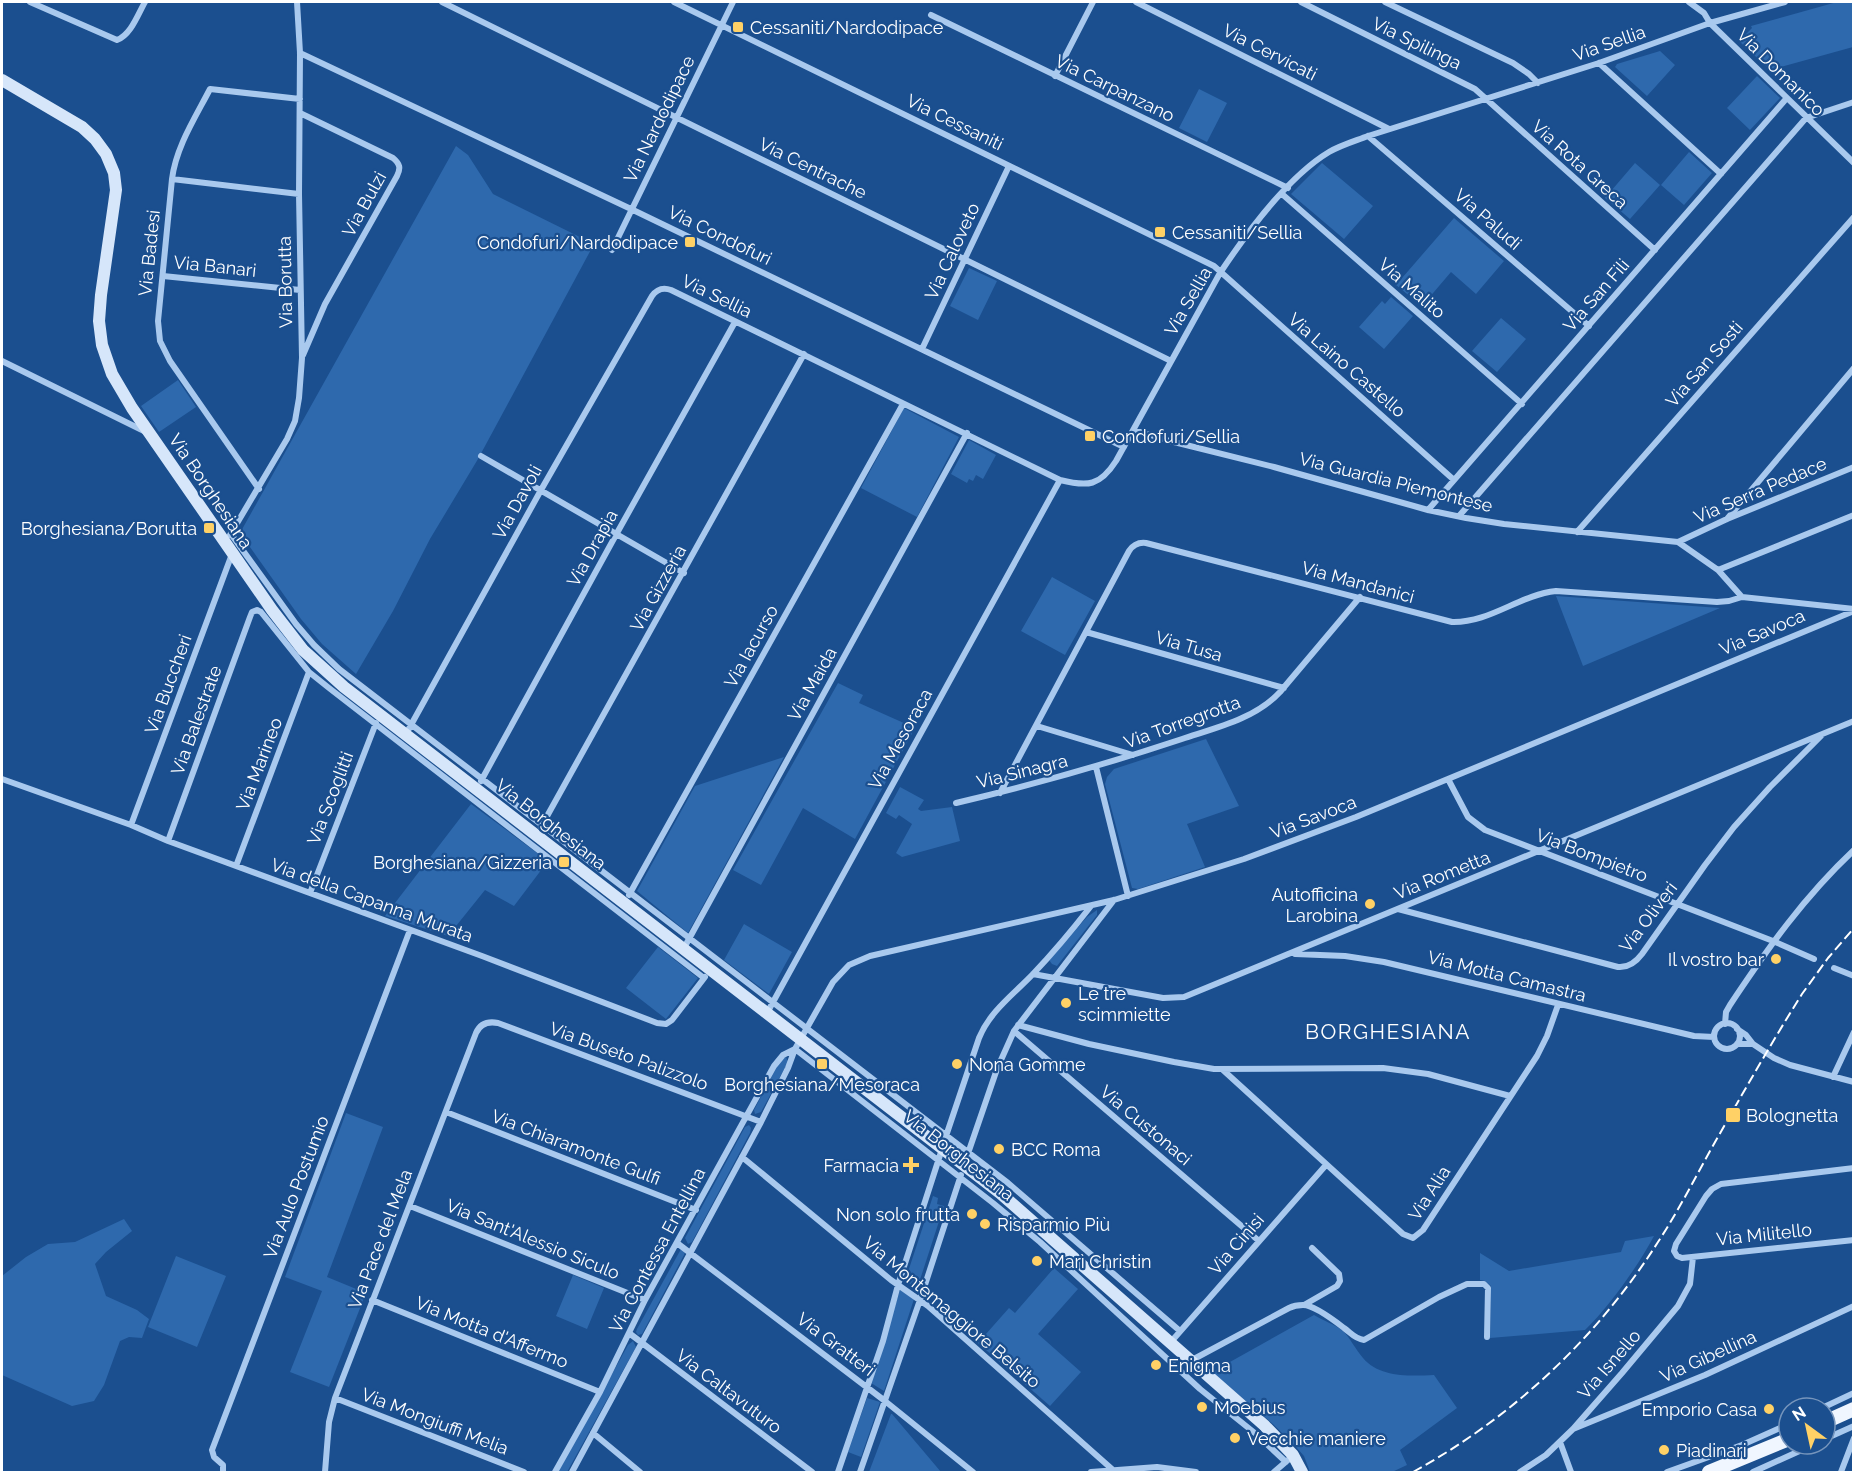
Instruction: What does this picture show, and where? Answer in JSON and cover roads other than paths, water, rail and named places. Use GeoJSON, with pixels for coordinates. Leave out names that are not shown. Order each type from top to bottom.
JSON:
{"type":"FeatureCollection","features":[{"type":"Feature","properties":{"kind":"main road"},"geometry":{"type":"LineString","coordinates":[[1837,1417],[1854,1409]]}},
{"type":"Feature","properties":{"kind":"main road"},"geometry":{"type":"LineString","coordinates":[[1709,1473],[1777,1444]]}},
{"type":"Feature","properties":{"kind":"street"},"geometry":{"type":"LineString","coordinates":[[30,2],[117,40],[123,38],[127,33],[145,2]]}},
{"type":"Feature","properties":{"kind":"street","name":"Via Borutta"},"geometry":{"type":"LineString","coordinates":[[229,543],[284,446],[295,421],[299,398],[302,358],[298,194],[300,53],[297,2]]}},
{"type":"Feature","properties":{"kind":"street","name":"Via Centrache"},"geometry":{"type":"LineString","coordinates":[[442,2],[966,258],[1171,361]]}},
{"type":"Feature","properties":{"kind":"street","name":"Via Cessaniti"},"geometry":{"type":"LineString","coordinates":[[674,2],[1214,266],[1220,273]]}},
{"type":"Feature","properties":{"kind":"street","name":"Via Nardodipace"},"geometry":{"type":"LineString","coordinates":[[612,250],[733,2]]}},
{"type":"Feature","properties":{"kind":"street"},"geometry":{"type":"LineString","coordinates":[[1055,76],[1094,2]]}},
{"type":"Feature","properties":{"kind":"street","name":"Via Cervicati"},"geometry":{"type":"LineString","coordinates":[[1136,2],[1390,129]]}},
{"type":"Feature","properties":{"kind":"street","name":"Via Spilinga"},"geometry":{"type":"LineString","coordinates":[[1301,2],[1464,82],[1476,89],[1485,99]]}},
{"type":"Feature","properties":{"kind":"street"},"geometry":{"type":"LineString","coordinates":[[1385,2],[1513,63],[1538,82]]}},
{"type":"Feature","properties":{"kind":"street","name":"Via Domanico"},"geometry":{"type":"LineString","coordinates":[[1689,2],[1704,13],[1710,24],[1854,163]]}},
{"type":"Feature","properties":{"kind":"street","name":"Via Sellia"},"geometry":{"type":"LineString","coordinates":[[660,289],[671,290],[1060,480],[1090,484],[1109,471],[1220,273],[1246,236],[1282,194],[1327,153],[1368,136],[1599,63],[1710,24],[1785,2]]}},
{"type":"Feature","properties":{"kind":"street","name":"Via Carpanzano"},"geometry":{"type":"LineString","coordinates":[[930,15],[1288,188]]}},
{"type":"Feature","properties":{"kind":"street","name":"Via Condofuri"},"geometry":{"type":"LineString","coordinates":[[300,53],[631,209],[1124,447]]}},
{"type":"Feature","properties":{"kind":"street"},"geometry":{"type":"LineString","coordinates":[[1599,63],[1721,174]]}},
{"type":"Feature","properties":{"kind":"street","name":"Via Borghesiana"},"geometry":{"type":"LineString","coordinates":[[2,80],[82,127],[99,144],[110,161],[115,177],[115,198],[100,301],[100,333],[112,374],[123,395],[300,647],[769,1007],[801,1039],[940,1155],[1034,1221],[1191,1361],[1302,1473]]}},
{"type":"Feature","properties":{"kind":"street","name":"Via Badesi"},"geometry":{"type":"LineString","coordinates":[[259,489],[170,361],[160,341],[158,321],[172,179],[181,146],[210,89],[300,99]]}},
{"type":"Feature","properties":{"kind":"street","name":"Via Rota Greca"},"geometry":{"type":"LineString","coordinates":[[1485,99],[1655,250]]}},
{"type":"Feature","properties":{"kind":"street","name":"Via San Fili"},"geometry":{"type":"LineString","coordinates":[[1428,510],[1786,99]]}},
{"type":"Feature","properties":{"kind":"street"},"geometry":{"type":"LineString","coordinates":[[1459,516],[1806,118],[1854,102]]}},
{"type":"Feature","properties":{"kind":"street","name":"Via Bulzi"},"geometry":{"type":"LineString","coordinates":[[300,113],[393,158],[398,162],[400,168],[325,304],[302,358]]}},
{"type":"Feature","properties":{"kind":"street","name":"Via Paludi"},"geometry":{"type":"LineString","coordinates":[[1368,136],[1589,326]]}},
{"type":"Feature","properties":{"kind":"street","name":"Via Caloveto"},"geometry":{"type":"LineString","coordinates":[[922,349],[1009,165]]}},
{"type":"Feature","properties":{"kind":"street"},"geometry":{"type":"LineString","coordinates":[[172,179],[298,194]]}},
{"type":"Feature","properties":{"kind":"street","name":"Via Malito"},"geometry":{"type":"LineString","coordinates":[[1282,194],[1522,404]]}},
{"type":"Feature","properties":{"kind":"street","name":"Via San Sosti"},"geometry":{"type":"LineString","coordinates":[[1576,532],[1854,217]]}},
{"type":"Feature","properties":{"kind":"street","name":"Via Laino Castello"},"geometry":{"type":"LineString","coordinates":[[1220,273],[1454,480]]}},
{"type":"Feature","properties":{"kind":"street","name":"Via Banari"},"geometry":{"type":"LineString","coordinates":[[163,276],[300,290]]}},
{"type":"Feature","properties":{"kind":"street","name":"Via Davoli"},"geometry":{"type":"LineString","coordinates":[[409,730],[541,490],[652,296],[660,289]]}},
{"type":"Feature","properties":{"kind":"street","name":"Via Drapia"},"geometry":{"type":"LineString","coordinates":[[480,784],[735,322]]}},
{"type":"Feature","properties":{"kind":"street","name":"Via Gizzeria"},"geometry":{"type":"LineString","coordinates":[[539,830],[804,354]]}},
{"type":"Feature","properties":{"kind":"street"},"geometry":{"type":"LineString","coordinates":[[2,361],[150,434]]}},
{"type":"Feature","properties":{"kind":"street"},"geometry":{"type":"LineString","coordinates":[[1727,519],[1854,368]]}},
{"type":"Feature","properties":{"kind":"street","name":"Via Iacurso"},"geometry":{"type":"LineString","coordinates":[[627,899],[903,404]]}},
{"type":"Feature","properties":{"kind":"street","name":"Via Guardia Piemontese"},"geometry":{"type":"LineString","coordinates":[[1134,430],[1428,510],[1495,523],[1678,542],[1718,570],[1742,597]]}},
{"type":"Feature","properties":{"kind":"street","name":"Via Maida"},"geometry":{"type":"LineString","coordinates":[[686,944],[966,433]]}},
{"type":"Feature","properties":{"kind":"street"},"geometry":{"type":"LineString","coordinates":[[482,456],[684,573]]}},
{"type":"Feature","properties":{"kind":"street","name":"Via Serra Pedace"},"geometry":{"type":"LineString","coordinates":[[1678,542],[1854,466]]}},
{"type":"Feature","properties":{"kind":"street","name":"Via Mesoraca"},"geometry":{"type":"LineString","coordinates":[[769,1007],[1060,480]]}},
{"type":"Feature","properties":{"kind":"street"},"geometry":{"type":"LineString","coordinates":[[1718,570],[1854,515]]}},
{"type":"Feature","properties":{"kind":"street","name":"Via Borghesiana"},"geometry":{"type":"LineString","coordinates":[[229,543],[377,719],[409,730]]}},
{"type":"Feature","properties":{"kind":"street","name":"Via Buccheri"},"geometry":{"type":"LineString","coordinates":[[131,825],[229,543]]}},
{"type":"Feature","properties":{"kind":"street","name":"Via Mandanici"},"geometry":{"type":"LineString","coordinates":[[1000,793],[1129,551],[1134,545],[1141,543],[1443,620],[1462,622],[1484,617],[1541,594],[1556,591],[1718,602],[1742,597],[1854,610]]}},
{"type":"Feature","properties":{"kind":"street","name":"Via Torregrotta"},"geometry":{"type":"LineString","coordinates":[[1096,767],[1249,714],[1269,703],[1360,597]]}},
{"type":"Feature","properties":{"kind":"street","name":"Via Borghesiana"},"geometry":{"type":"LineString","coordinates":[[255,610],[261,612],[309,672],[377,719],[707,973],[769,1007]]}},
{"type":"Feature","properties":{"kind":"street","name":"Via Balestrate"},"geometry":{"type":"LineString","coordinates":[[168,841],[250,617],[255,610]]}},
{"type":"Feature","properties":{"kind":"street","name":"Via Savoca"},"geometry":{"type":"LineString","coordinates":[[801,1039],[836,977],[843,969],[858,960],[1114,900],[1198,875],[1272,849],[1356,817],[1854,610]]}},
{"type":"Feature","properties":{"kind":"street","name":"Via Tusa"},"geometry":{"type":"LineString","coordinates":[[1086,632],[1284,688]]}},
{"type":"Feature","properties":{"kind":"street","name":"Via Marineo"},"geometry":{"type":"LineString","coordinates":[[236,866],[309,672]]}},
{"type":"Feature","properties":{"kind":"street","name":"Via Scoglitti"},"geometry":{"type":"LineString","coordinates":[[309,893],[377,719]]}},
{"type":"Feature","properties":{"kind":"street","name":"Via Rometta"},"geometry":{"type":"LineString","coordinates":[[1033,974],[1163,998],[1175,998],[1198,992],[1854,721]]}},
{"type":"Feature","properties":{"kind":"street"},"geometry":{"type":"LineString","coordinates":[[1037,726],[1134,755]]}},
{"type":"Feature","properties":{"kind":"street","name":"Via Oliveri"},"geometry":{"type":"LineString","coordinates":[[1398,909],[1624,967],[1630,965],[1640,957],[1738,822],[1824,734]]}},
{"type":"Feature","properties":{"kind":"street"},"geometry":{"type":"LineString","coordinates":[[1096,767],[1128,896]]}},
{"type":"Feature","properties":{"kind":"street","name":"Via Sinagra"},"geometry":{"type":"LineString","coordinates":[[956,803],[1096,767]]}},
{"type":"Feature","properties":{"kind":"street","name":"Via della Capanna Murata"},"geometry":{"type":"LineString","coordinates":[[2,779],[131,825],[168,841],[659,1024],[666,1024],[672,1020],[707,973]]}},
{"type":"Feature","properties":{"kind":"street","name":"Via Bompietro"},"geometry":{"type":"LineString","coordinates":[[1448,779],[1463,810],[1474,823],[1489,831],[1814,959]]}},
{"type":"Feature","properties":{"kind":"street"},"geometry":{"type":"LineString","coordinates":[[1725,1024],[1726,1012],[1730,1005],[1773,941],[1814,890],[1854,850]]}},
{"type":"Feature","properties":{"kind":"street"},"geometry":{"type":"LineString","coordinates":[[860,1473],[921,1300],[997,1069],[1018,1025],[1114,900]]}},
{"type":"Feature","properties":{"kind":"street"},"geometry":{"type":"LineString","coordinates":[[838,1473],[868,1388],[898,1285],[982,1030],[998,1009],[1033,974],[1092,905]]}},
{"type":"Feature","properties":{"kind":"street","name":"Via Aulo Postumio"},"geometry":{"type":"LineString","coordinates":[[223,1473],[223,1465],[212,1456],[212,1450],[410,930]]}},
{"type":"Feature","properties":{"kind":"street","name":"Via Borghesiana"},"geometry":{"type":"LineString","coordinates":[[686,944],[707,973]]}},
{"type":"Feature","properties":{"kind":"street","name":"Via Motta Camastra"},"geometry":{"type":"LineString","coordinates":[[1291,954],[1345,956],[1384,962],[1694,1036],[1714,1036]]}},
{"type":"Feature","properties":{"kind":"street"},"geometry":{"type":"LineString","coordinates":[[1834,968],[1854,976]]}},
{"type":"Feature","properties":{"kind":"street","name":"Via Alia"},"geometry":{"type":"LineString","coordinates":[[1223,1070],[1403,1234],[1413,1238],[1423,1230],[1543,1045],[1558,1005]]}},
{"type":"Feature","properties":{"kind":"street","name":"Via Pace del Mela"},"geometry":{"type":"LineString","coordinates":[[326,1473],[329,1422],[335,1398],[476,1033],[485,1023]]}},
{"type":"Feature","properties":{"kind":"street","name":"Via Buseto Palizzolo"},"geometry":{"type":"LineString","coordinates":[[485,1023],[498,1023],[761,1122]]}},
{"type":"Feature","properties":{"kind":"street"},"geometry":{"type":"LineString","coordinates":[[1753,1044],[1737,1044],[1725,1049],[1717,1045],[1714,1036],[1717,1028],[1729,1024],[1774,1058],[1790,1065],[1854,1082]]}},
{"type":"Feature","properties":{"kind":"street"},"geometry":{"type":"LineString","coordinates":[[1018,1025],[1142,1056],[1223,1070],[1311,1067],[1383,1068],[1428,1074],[1510,1096]]}},
{"type":"Feature","properties":{"kind":"street"},"geometry":{"type":"LineString","coordinates":[[1736,1028],[1739,1036],[1737,1044]]}},
{"type":"Feature","properties":{"kind":"street","name":"Via Custonaci"},"geometry":{"type":"LineString","coordinates":[[1014,1031],[1259,1241]]}},
{"type":"Feature","properties":{"kind":"street"},"geometry":{"type":"LineString","coordinates":[[1833,1077],[1854,1032]]}},
{"type":"Feature","properties":{"kind":"street","name":"Via Borghesiana"},"geometry":{"type":"LineString","coordinates":[[801,1039],[946,1136],[1036,1205],[1180,1330]]}},
{"type":"Feature","properties":{"kind":"street","name":"Via Contessa Entellina"},"geometry":{"type":"LineString","coordinates":[[555,1473],[600,1392],[645,1300],[778,1060],[801,1039]]}},
{"type":"Feature","properties":{"kind":"street","name":"Via Contessa Entellina"},"geometry":{"type":"LineString","coordinates":[[572,1473],[761,1122],[801,1039]]}},
{"type":"Feature","properties":{"kind":"street","name":"Via Chiaramonte Gulfi"},"geometry":{"type":"LineString","coordinates":[[446,1112],[696,1210]]}},
{"type":"Feature","properties":{"kind":"street","name":"Via Montemaggiore Belsito"},"geometry":{"type":"LineString","coordinates":[[742,1157],[898,1285],[921,1300],[1113,1470]]}},
{"type":"Feature","properties":{"kind":"street","name":"Via Cinisi"},"geometry":{"type":"LineString","coordinates":[[1170,1343],[1326,1165]]}},
{"type":"Feature","properties":{"kind":"street","name":"Via Militello"},"geometry":{"type":"LineString","coordinates":[[1854,1168],[1726,1183],[1718,1186],[1706,1196],[1676,1244],[1675,1253],[1678,1257],[1693,1257],[1854,1239]]}},
{"type":"Feature","properties":{"kind":"street","name":"Via Borghesiana"},"geometry":{"type":"LineString","coordinates":[[962,1172],[1200,1389],[1260,1430]]}},
{"type":"Feature","properties":{"kind":"street","name":"Via Sant'Alessio Siculo"},"geometry":{"type":"LineString","coordinates":[[410,1206],[645,1300]]}},
{"type":"Feature","properties":{"kind":"street","name":"Via Gratteri"},"geometry":{"type":"LineString","coordinates":[[678,1242],[885,1401],[973,1473]]}},
{"type":"Feature","properties":{"kind":"street"},"geometry":{"type":"LineString","coordinates":[[1191,1361],[1289,1308],[1305,1305],[1337,1286],[1340,1281],[1338,1272],[1312,1248]]}},
{"type":"Feature","properties":{"kind":"street","name":"Via Isnello"},"geometry":{"type":"LineString","coordinates":[[1520,1473],[1542,1459],[1560,1442],[1682,1301],[1691,1280],[1693,1257]]}},
{"type":"Feature","properties":{"kind":"street"},"geometry":{"type":"LineString","coordinates":[[1305,1305],[1334,1321],[1355,1337],[1364,1340],[1439,1297],[1467,1284],[1484,1284],[1488,1286],[1489,1292],[1487,1337]]}},
{"type":"Feature","properties":{"kind":"street","name":"Via Motta d'Affermo"},"geometry":{"type":"LineString","coordinates":[[372,1300],[600,1392]]}},
{"type":"Feature","properties":{"kind":"street","name":"Via Gibellina"},"geometry":{"type":"LineString","coordinates":[[1573,1428],[1705,1375],[1854,1306]]}},
{"type":"Feature","properties":{"kind":"street","name":"Via Caltavuturo"},"geometry":{"type":"LineString","coordinates":[[629,1333],[812,1473]]}},
{"type":"Feature","properties":{"kind":"street"},"geometry":{"type":"LineString","coordinates":[[1837,1401],[1854,1393]]}},
{"type":"Feature","properties":{"kind":"street","name":"Via Mongiuffi Melia"},"geometry":{"type":"LineString","coordinates":[[335,1398],[524,1473]]}},
{"type":"Feature","properties":{"kind":"street"},"geometry":{"type":"LineString","coordinates":[[1837,1434],[1854,1426]]}},
{"type":"Feature","properties":{"kind":"street"},"geometry":{"type":"LineString","coordinates":[[1667,1473],[1730,1450],[1777,1429]]}},
{"type":"Feature","properties":{"kind":"street"},"geometry":{"type":"LineString","coordinates":[[593,1434],[640,1473]]}},
{"type":"Feature","properties":{"kind":"street"},"geometry":{"type":"LineString","coordinates":[[1841,1473],[1854,1438]]}},
{"type":"Feature","properties":{"kind":"street"},"geometry":{"type":"LineString","coordinates":[[1560,1442],[1571,1473]]}},
{"type":"Feature","properties":{"kind":"street"},"geometry":{"type":"LineString","coordinates":[[1754,1473],[1790,1456]]}},
{"type":"Feature","properties":{"kind":"street"},"geometry":{"type":"LineString","coordinates":[[1274,1473],[1289,1459]]}},
{"type":"Feature","properties":{"kind":"street"},"geometry":{"type":"LineString","coordinates":[[1091,1473],[1156,1467],[1182,1469],[1196,1473]]}},
{"type":"Feature","properties":{"kind":"railway"},"geometry":{"type":"LineString","coordinates":[[1413,1472],[1450,1450],[1518,1400],[1550,1372],[1608,1311],[1665,1231],[1802,994],[1828,958],[1854,928]]}},
{"type":"Feature","properties":{"kind":"place","name":"Cessaniti/Nardodipace"},"geometry":{"type":"Point","coordinates":[738,27]}},
{"type":"Feature","properties":{"kind":"place","name":"Cessaniti/Sellia"},"geometry":{"type":"Point","coordinates":[1160,232]}},
{"type":"Feature","properties":{"kind":"place","name":"Condofuri/Nardodipace"},"geometry":{"type":"Point","coordinates":[690,242]}},
{"type":"Feature","properties":{"kind":"place","name":"Condofuri/Sellia"},"geometry":{"type":"Point","coordinates":[1090,436]}},
{"type":"Feature","properties":{"kind":"place","name":"Borghesiana/Borutta"},"geometry":{"type":"Point","coordinates":[209,528]}},
{"type":"Feature","properties":{"kind":"place","name":"Borghesiana/Gizzeria"},"geometry":{"type":"Point","coordinates":[564,862]}},
{"type":"Feature","properties":{"kind":"place","name":"Autofficina Larobina"},"geometry":{"type":"Point","coordinates":[1370,904]}},
{"type":"Feature","properties":{"kind":"place","name":"Il vostro bar"},"geometry":{"type":"Point","coordinates":[1776,959]}},
{"type":"Feature","properties":{"kind":"place","name":"Le tre scimmiette"},"geometry":{"type":"Point","coordinates":[1066,1003]}},
{"type":"Feature","properties":{"kind":"place","name":"Borghesiana/Mesoraca"},"geometry":{"type":"Point","coordinates":[822,1064]}},
{"type":"Feature","properties":{"kind":"place","name":"Nona Gomme"},"geometry":{"type":"Point","coordinates":[957,1064]}},
{"type":"Feature","properties":{"kind":"place","name":"Bolognetta"},"geometry":{"type":"Point","coordinates":[1733,1115]}},
{"type":"Feature","properties":{"kind":"place","name":"BCC Roma"},"geometry":{"type":"Point","coordinates":[999,1149]}},
{"type":"Feature","properties":{"kind":"place","name":"Farmacia"},"geometry":{"type":"Point","coordinates":[911,1165]}},
{"type":"Feature","properties":{"kind":"place","name":"Non solo frutta"},"geometry":{"type":"Point","coordinates":[972,1214]}},
{"type":"Feature","properties":{"kind":"place","name":"Risparmio Più"},"geometry":{"type":"Point","coordinates":[985,1224]}},
{"type":"Feature","properties":{"kind":"place","name":"Marì Christin"},"geometry":{"type":"Point","coordinates":[1037,1261]}},
{"type":"Feature","properties":{"kind":"place","name":"Enigma"},"geometry":{"type":"Point","coordinates":[1156,1365]}},
{"type":"Feature","properties":{"kind":"place","name":"Moebius"},"geometry":{"type":"Point","coordinates":[1202,1407]}},
{"type":"Feature","properties":{"kind":"place","name":"Emporio Casa"},"geometry":{"type":"Point","coordinates":[1769,1409]}},
{"type":"Feature","properties":{"kind":"place","name":"Vecchie maniere"},"geometry":{"type":"Point","coordinates":[1235,1438]}},
{"type":"Feature","properties":{"kind":"place","name":"Piadinari"},"geometry":{"type":"Point","coordinates":[1664,1450]}},
{"type":"Feature","properties":{"kind":"district","name":"BORGHESIANA"},"geometry":{"type":"Point","coordinates":[1388,1031]}}]}
